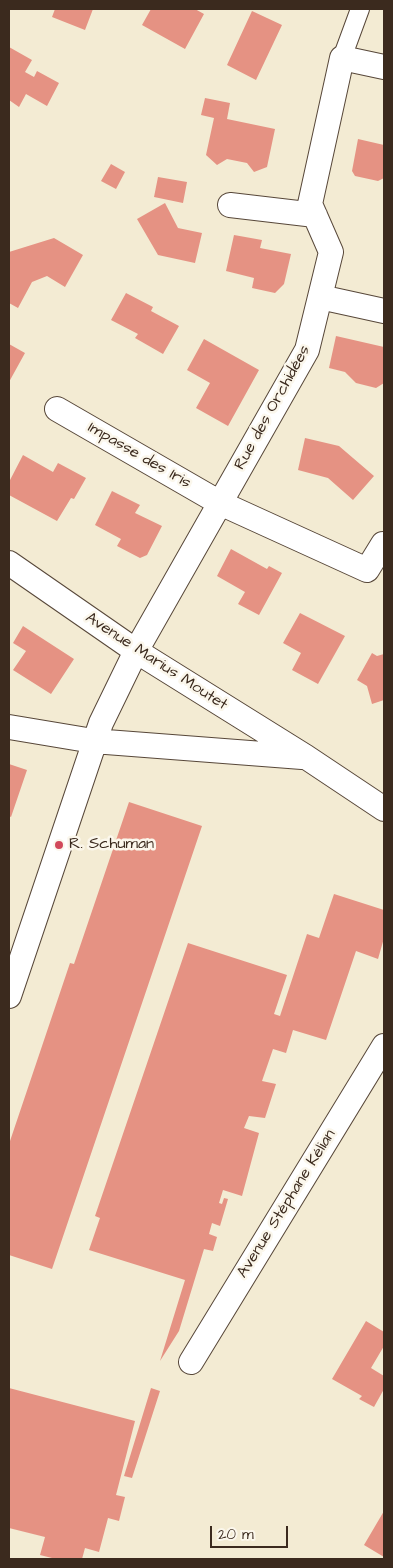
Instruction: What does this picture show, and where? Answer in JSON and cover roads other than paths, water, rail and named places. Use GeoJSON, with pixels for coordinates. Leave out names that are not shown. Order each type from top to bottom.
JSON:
{"type":"FeatureCollection","features":[{"type":"Feature","properties":{"kind":"street"},"geometry":{"type":"LineString","coordinates":[[360,9],[342,58],[384,67]]}},
{"type":"Feature","properties":{"kind":"street","name":"Rue des Orchidées"},"geometry":{"type":"LineString","coordinates":[[9,996],[93,741],[136,652],[307,350],[330,252],[310,204],[342,58]]}},
{"type":"Feature","properties":{"kind":"street"},"geometry":{"type":"LineString","coordinates":[[230,205],[315,215]]}},
{"type":"Feature","properties":{"kind":"street"},"geometry":{"type":"LineString","coordinates":[[320,297],[384,311]]}},
{"type":"Feature","properties":{"kind":"street","name":"Impasse des Iris"},"geometry":{"type":"LineString","coordinates":[[57,410],[220,504],[367,570],[383,544]]}},
{"type":"Feature","properties":{"kind":"street","name":"Avenue Marius Moutet"},"geometry":{"type":"LineString","coordinates":[[9,563],[136,652],[306,757],[384,809]]}},
{"type":"Feature","properties":{"kind":"street"},"geometry":{"type":"LineString","coordinates":[[9,727],[93,741],[306,757]]}},
{"type":"Feature","properties":{"kind":"street","name":"Avenue Stéphane Kélian"},"geometry":{"type":"LineString","coordinates":[[191,1362],[384,1046]]}},
{"type":"Feature","properties":{"kind":"place","name":"R. Schuman"},"geometry":{"type":"Point","coordinates":[59,845]}}]}
